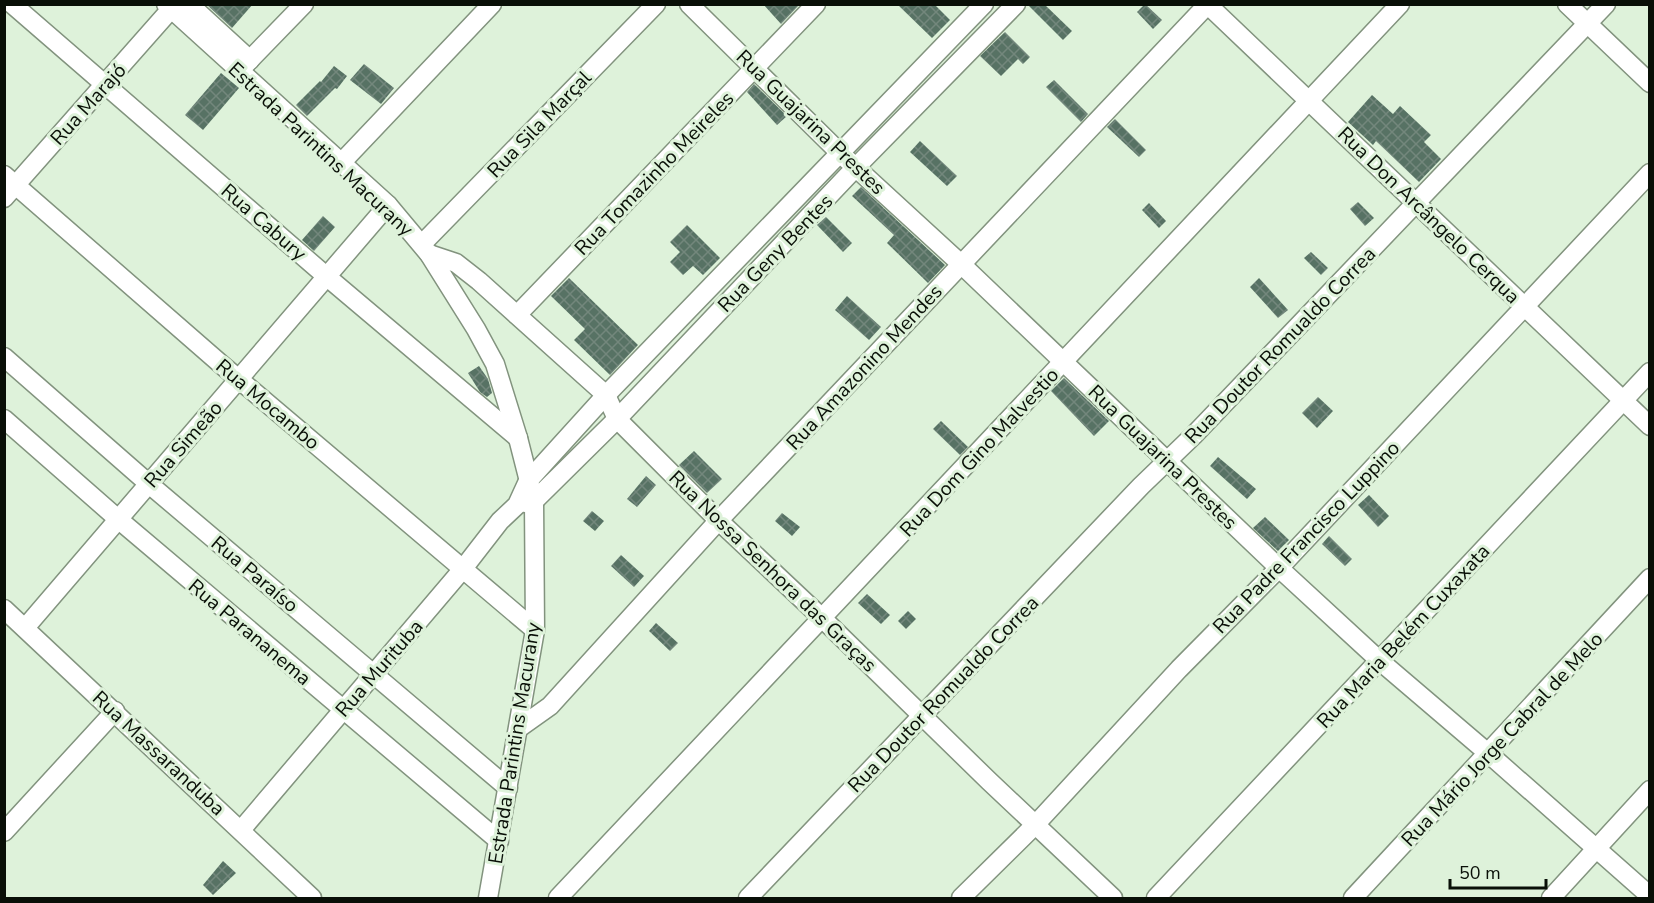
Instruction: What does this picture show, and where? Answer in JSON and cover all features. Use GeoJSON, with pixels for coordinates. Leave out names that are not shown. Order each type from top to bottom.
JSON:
{"type":"FeatureCollection","features":[{"type":"Feature","properties":{"kind":"street","name":"Rua Cabury"},"geometry":{"type":"LineString","coordinates":[[12,4],[326,276],[518,438]]}},
{"type":"Feature","properties":{"kind":"street","name":"Estrada Parintins Macurany"},"geometry":{"type":"LineString","coordinates":[[189,4],[244,65],[388,206],[425,249],[476,329],[495,364],[518,438],[528,481],[525,503],[535,630],[488,898]]}},
{"type":"Feature","properties":{"kind":"street"},"geometry":{"type":"LineString","coordinates":[[244,65],[304,4]]}},
{"type":"Feature","properties":{"kind":"street"},"geometry":{"type":"LineString","coordinates":[[342,162],[492,4]]}},
{"type":"Feature","properties":{"kind":"street","name":"Rua Sila Marçal"},"geometry":{"type":"LineString","coordinates":[[425,249],[656,4]]}},
{"type":"Feature","properties":{"kind":"street","name":"Rua Guajarina Prestes"},"geometry":{"type":"LineString","coordinates":[[688,4],[841,154],[961,264],[1279,568],[1380,661],[1650,896]]}},
{"type":"Feature","properties":{"kind":"street","name":"Rua Tomazinho Meireles"},"geometry":{"type":"LineString","coordinates":[[517,315],[816,4]]}},
{"type":"Feature","properties":{"kind":"street","name":"Rua Geny Bentes"},"geometry":{"type":"LineString","coordinates":[[528,481],[606,395],[984,4]]}},
{"type":"Feature","properties":{"kind":"street","name":"Rua Geny Bentes"},"geometry":{"type":"LineString","coordinates":[[525,503],[617,419],[856,167],[1016,4]]}},
{"type":"Feature","properties":{"kind":"street","name":"Rua Dom Gino Malvestio"},"geometry":{"type":"LineString","coordinates":[[558,898],[1400,4]]}},
{"type":"Feature","properties":{"kind":"street"},"geometry":{"type":"LineString","coordinates":[[1567,4],[1650,83]]}},
{"type":"Feature","properties":{"kind":"street","name":"Rua Doutor Romualdo Correa"},"geometry":{"type":"LineString","coordinates":[[748,898],[1606,4]]}},
{"type":"Feature","properties":{"kind":"street","name":"Rua Don Arcângelo Cerqua"},"geometry":{"type":"LineString","coordinates":[[1207,5],[1650,426]]}},
{"type":"Feature","properties":{"kind":"street","name":"Rua Amazonino Mendes"},"geometry":{"type":"LineString","coordinates":[[519,728],[550,706],[719,521],[1207,5]]}},
{"type":"Feature","properties":{"kind":"street","name":"Rua Marajó"},"geometry":{"type":"LineString","coordinates":[[8,186],[106,85],[169,7]]}},
{"type":"Feature","properties":{"kind":"street","name":"Estrada Parintins Macurany"},"geometry":{"type":"LineString","coordinates":[[169,7],[244,65]]}},
{"type":"Feature","properties":{"kind":"street","name":"Rua Padre Francisco Luppino"},"geometry":{"type":"LineString","coordinates":[[961,898],[1035,825],[1179,669],[1279,568],[1650,173]]}},
{"type":"Feature","properties":{"kind":"street","name":"Rua Mocambo"},"geometry":{"type":"LineString","coordinates":[[8,186],[535,630]]}},
{"type":"Feature","properties":{"kind":"street","name":"Rua Simeão"},"geometry":{"type":"LineString","coordinates":[[25,628],[388,206]]}},
{"type":"Feature","properties":{"kind":"street","name":"Rua Nossa Senhora das Graças"},"geometry":{"type":"LineString","coordinates":[[425,249],[456,263],[606,395],[617,419],[719,521],[1113,898]]}},
{"type":"Feature","properties":{"kind":"street","name":"Rua Paraíso"},"geometry":{"type":"LineString","coordinates":[[4,357],[149,484],[508,788]]}},
{"type":"Feature","properties":{"kind":"street","name":"Rua Maria Belém Cuxaxata"},"geometry":{"type":"LineString","coordinates":[[1156,898],[1650,372]]}},
{"type":"Feature","properties":{"kind":"street","name":"Rua Parananema"},"geometry":{"type":"LineString","coordinates":[[4,419],[118,519],[499,841]]}},
{"type":"Feature","properties":{"kind":"street","name":"Rua Murituba"},"geometry":{"type":"LineString","coordinates":[[241,830],[462,570],[500,521],[525,503]]}},
{"type":"Feature","properties":{"kind":"street","name":"Rua Mário Jorge Cabral de Melo"},"geometry":{"type":"LineString","coordinates":[[1353,898],[1650,578]]}},
{"type":"Feature","properties":{"kind":"street","name":"Rua Massaranduba"},"geometry":{"type":"LineString","coordinates":[[4,609],[312,898]]}},
{"type":"Feature","properties":{"kind":"street"},"geometry":{"type":"LineString","coordinates":[[4,832],[115,711]]}},
{"type":"Feature","properties":{"kind":"street"},"geometry":{"type":"LineString","coordinates":[[1551,898],[1650,790]]}},
{"type":"Feature","properties":{"kind":"building"},"geometry":{"type":"Polygon","coordinates":[[[206,4],[253,4],[232,28],[206,4]]]}},
{"type":"Feature","properties":{"kind":"building"},"geometry":{"type":"Polygon","coordinates":[[[763,4],[800,4],[781,24],[763,4]]]}},
{"type":"Feature","properties":{"kind":"building"},"geometry":{"type":"Polygon","coordinates":[[[897,4],[934,4],[950,20],[932,38],[897,4]]]}},
{"type":"Feature","properties":{"kind":"building"},"geometry":{"type":"Polygon","coordinates":[[[1027,4],[1044,4],[1072,31],[1063,40],[1027,4]]]}},
{"type":"Feature","properties":{"kind":"building"},"geometry":{"type":"Polygon","coordinates":[[[1145,4],[1162,20],[1153,29],[1137,12],[1145,4]]]}},
{"type":"Feature","properties":{"kind":"building"},"geometry":{"type":"Polygon","coordinates":[[[1005,32],[1030,57],[1023,64],[1018,59],[1001,76],[980,56],[1005,32]]]}},
{"type":"Feature","properties":{"kind":"building"},"geometry":{"type":"Polygon","coordinates":[[[364,64],[394,88],[381,104],[350,80],[364,64]]]}},
{"type":"Feature","properties":{"kind":"building"},"geometry":{"type":"Polygon","coordinates":[[[334,66],[347,76],[337,89],[335,88],[307,116],[296,105],[321,82],[334,66]]]}},
{"type":"Feature","properties":{"kind":"building"},"geometry":{"type":"Polygon","coordinates":[[[221,73],[239,88],[203,130],[185,115],[221,73]]]}},
{"type":"Feature","properties":{"kind":"building"},"geometry":{"type":"Polygon","coordinates":[[[1054,80],[1088,114],[1081,122],[1046,87],[1054,80]]]}},
{"type":"Feature","properties":{"kind":"building"},"geometry":{"type":"Polygon","coordinates":[[[754,84],[787,116],[777,125],[747,92],[754,84]]]}},
{"type":"Feature","properties":{"kind":"building"},"geometry":{"type":"Polygon","coordinates":[[[1372,95],[1393,114],[1400,106],[1431,135],[1424,142],[1441,159],[1419,182],[1376,141],[1373,145],[1348,122],[1372,95]]]}},
{"type":"Feature","properties":{"kind":"building"},"geometry":{"type":"Polygon","coordinates":[[[1115,119],[1146,150],[1139,157],[1107,127],[1115,119]]]}},
{"type":"Feature","properties":{"kind":"building"},"geometry":{"type":"Polygon","coordinates":[[[920,141],[957,176],[947,186],[910,152],[920,141]]]}},
{"type":"Feature","properties":{"kind":"building"},"geometry":{"type":"Polygon","coordinates":[[[861,187],[945,265],[928,283],[887,243],[894,235],[852,196],[861,187]]]}},
{"type":"Feature","properties":{"kind":"building"},"geometry":{"type":"Polygon","coordinates":[[[1358,202],[1374,218],[1365,226],[1350,209],[1358,202]]]}},
{"type":"Feature","properties":{"kind":"building"},"geometry":{"type":"Polygon","coordinates":[[[1149,203],[1166,221],[1159,228],[1142,210],[1149,203]]]}},
{"type":"Feature","properties":{"kind":"building"},"geometry":{"type":"Polygon","coordinates":[[[323,216],[335,227],[314,251],[302,240],[323,216]]]}},
{"type":"Feature","properties":{"kind":"building"},"geometry":{"type":"Polygon","coordinates":[[[826,217],[852,243],[843,252],[817,225],[826,217]]]}},
{"type":"Feature","properties":{"kind":"building"},"geometry":{"type":"Polygon","coordinates":[[[687,225],[720,258],[703,275],[693,266],[683,275],[670,262],[680,252],[670,242],[687,225]]]}},
{"type":"Feature","properties":{"kind":"building"},"geometry":{"type":"Polygon","coordinates":[[[1311,252],[1328,268],[1321,275],[1304,258],[1311,252]]]}},
{"type":"Feature","properties":{"kind":"building"},"geometry":{"type":"Polygon","coordinates":[[[569,278],[638,345],[610,375],[574,340],[585,329],[551,296],[569,278]]]}},
{"type":"Feature","properties":{"kind":"building"},"geometry":{"type":"Polygon","coordinates":[[[1259,278],[1288,310],[1278,318],[1250,287],[1259,278]]]}},
{"type":"Feature","properties":{"kind":"building"},"geometry":{"type":"Polygon","coordinates":[[[847,296],[881,327],[869,340],[835,310],[847,296]]]}},
{"type":"Feature","properties":{"kind":"building"},"geometry":{"type":"Polygon","coordinates":[[[479,366],[488,379],[492,393],[487,397],[480,392],[468,373],[479,366]]]}},
{"type":"Feature","properties":{"kind":"building"},"geometry":{"type":"Polygon","coordinates":[[[1064,378],[1109,421],[1094,436],[1051,391],[1064,378]]]}},
{"type":"Feature","properties":{"kind":"building"},"geometry":{"type":"Polygon","coordinates":[[[1318,397],[1333,411],[1317,428],[1302,413],[1318,397]]]}},
{"type":"Feature","properties":{"kind":"building"},"geometry":{"type":"Polygon","coordinates":[[[941,421],[968,447],[960,455],[933,429],[941,421]]]}},
{"type":"Feature","properties":{"kind":"building"},"geometry":{"type":"Polygon","coordinates":[[[694,451],[722,479],[707,493],[679,465],[694,451]]]}},
{"type":"Feature","properties":{"kind":"building"},"geometry":{"type":"Polygon","coordinates":[[[1218,457],[1256,489],[1247,499],[1210,466],[1218,457]]]}},
{"type":"Feature","properties":{"kind":"building"},"geometry":{"type":"Polygon","coordinates":[[[646,476],[656,485],[637,507],[627,499],[646,476]]]}},
{"type":"Feature","properties":{"kind":"building"},"geometry":{"type":"Polygon","coordinates":[[[1369,495],[1389,516],[1378,527],[1358,505],[1369,495]]]}},
{"type":"Feature","properties":{"kind":"building"},"geometry":{"type":"Polygon","coordinates":[[[592,511],[604,521],[595,531],[583,521],[592,511]]]}},
{"type":"Feature","properties":{"kind":"building"},"geometry":{"type":"Polygon","coordinates":[[[782,513],[800,527],[792,536],[775,521],[782,513]]]}},
{"type":"Feature","properties":{"kind":"building"},"geometry":{"type":"Polygon","coordinates":[[[1265,517],[1289,540],[1278,551],[1253,528],[1265,517]]]}},
{"type":"Feature","properties":{"kind":"building"},"geometry":{"type":"Polygon","coordinates":[[[1329,536],[1352,559],[1345,566],[1322,544],[1329,536]]]}},
{"type":"Feature","properties":{"kind":"building"},"geometry":{"type":"Polygon","coordinates":[[[621,555],[644,576],[634,587],[611,566],[621,555]]]}},
{"type":"Feature","properties":{"kind":"building"},"geometry":{"type":"Polygon","coordinates":[[[867,594],[890,615],[881,624],[858,603],[867,594]]]}},
{"type":"Feature","properties":{"kind":"building"},"geometry":{"type":"Polygon","coordinates":[[[908,611],[916,619],[906,629],[898,621],[908,611]]]}},
{"type":"Feature","properties":{"kind":"building"},"geometry":{"type":"Polygon","coordinates":[[[656,623],[678,643],[670,651],[649,631],[656,623]]]}},
{"type":"Feature","properties":{"kind":"building"},"geometry":{"type":"Polygon","coordinates":[[[223,861],[236,873],[213,895],[203,885],[223,861]]]}}]}
